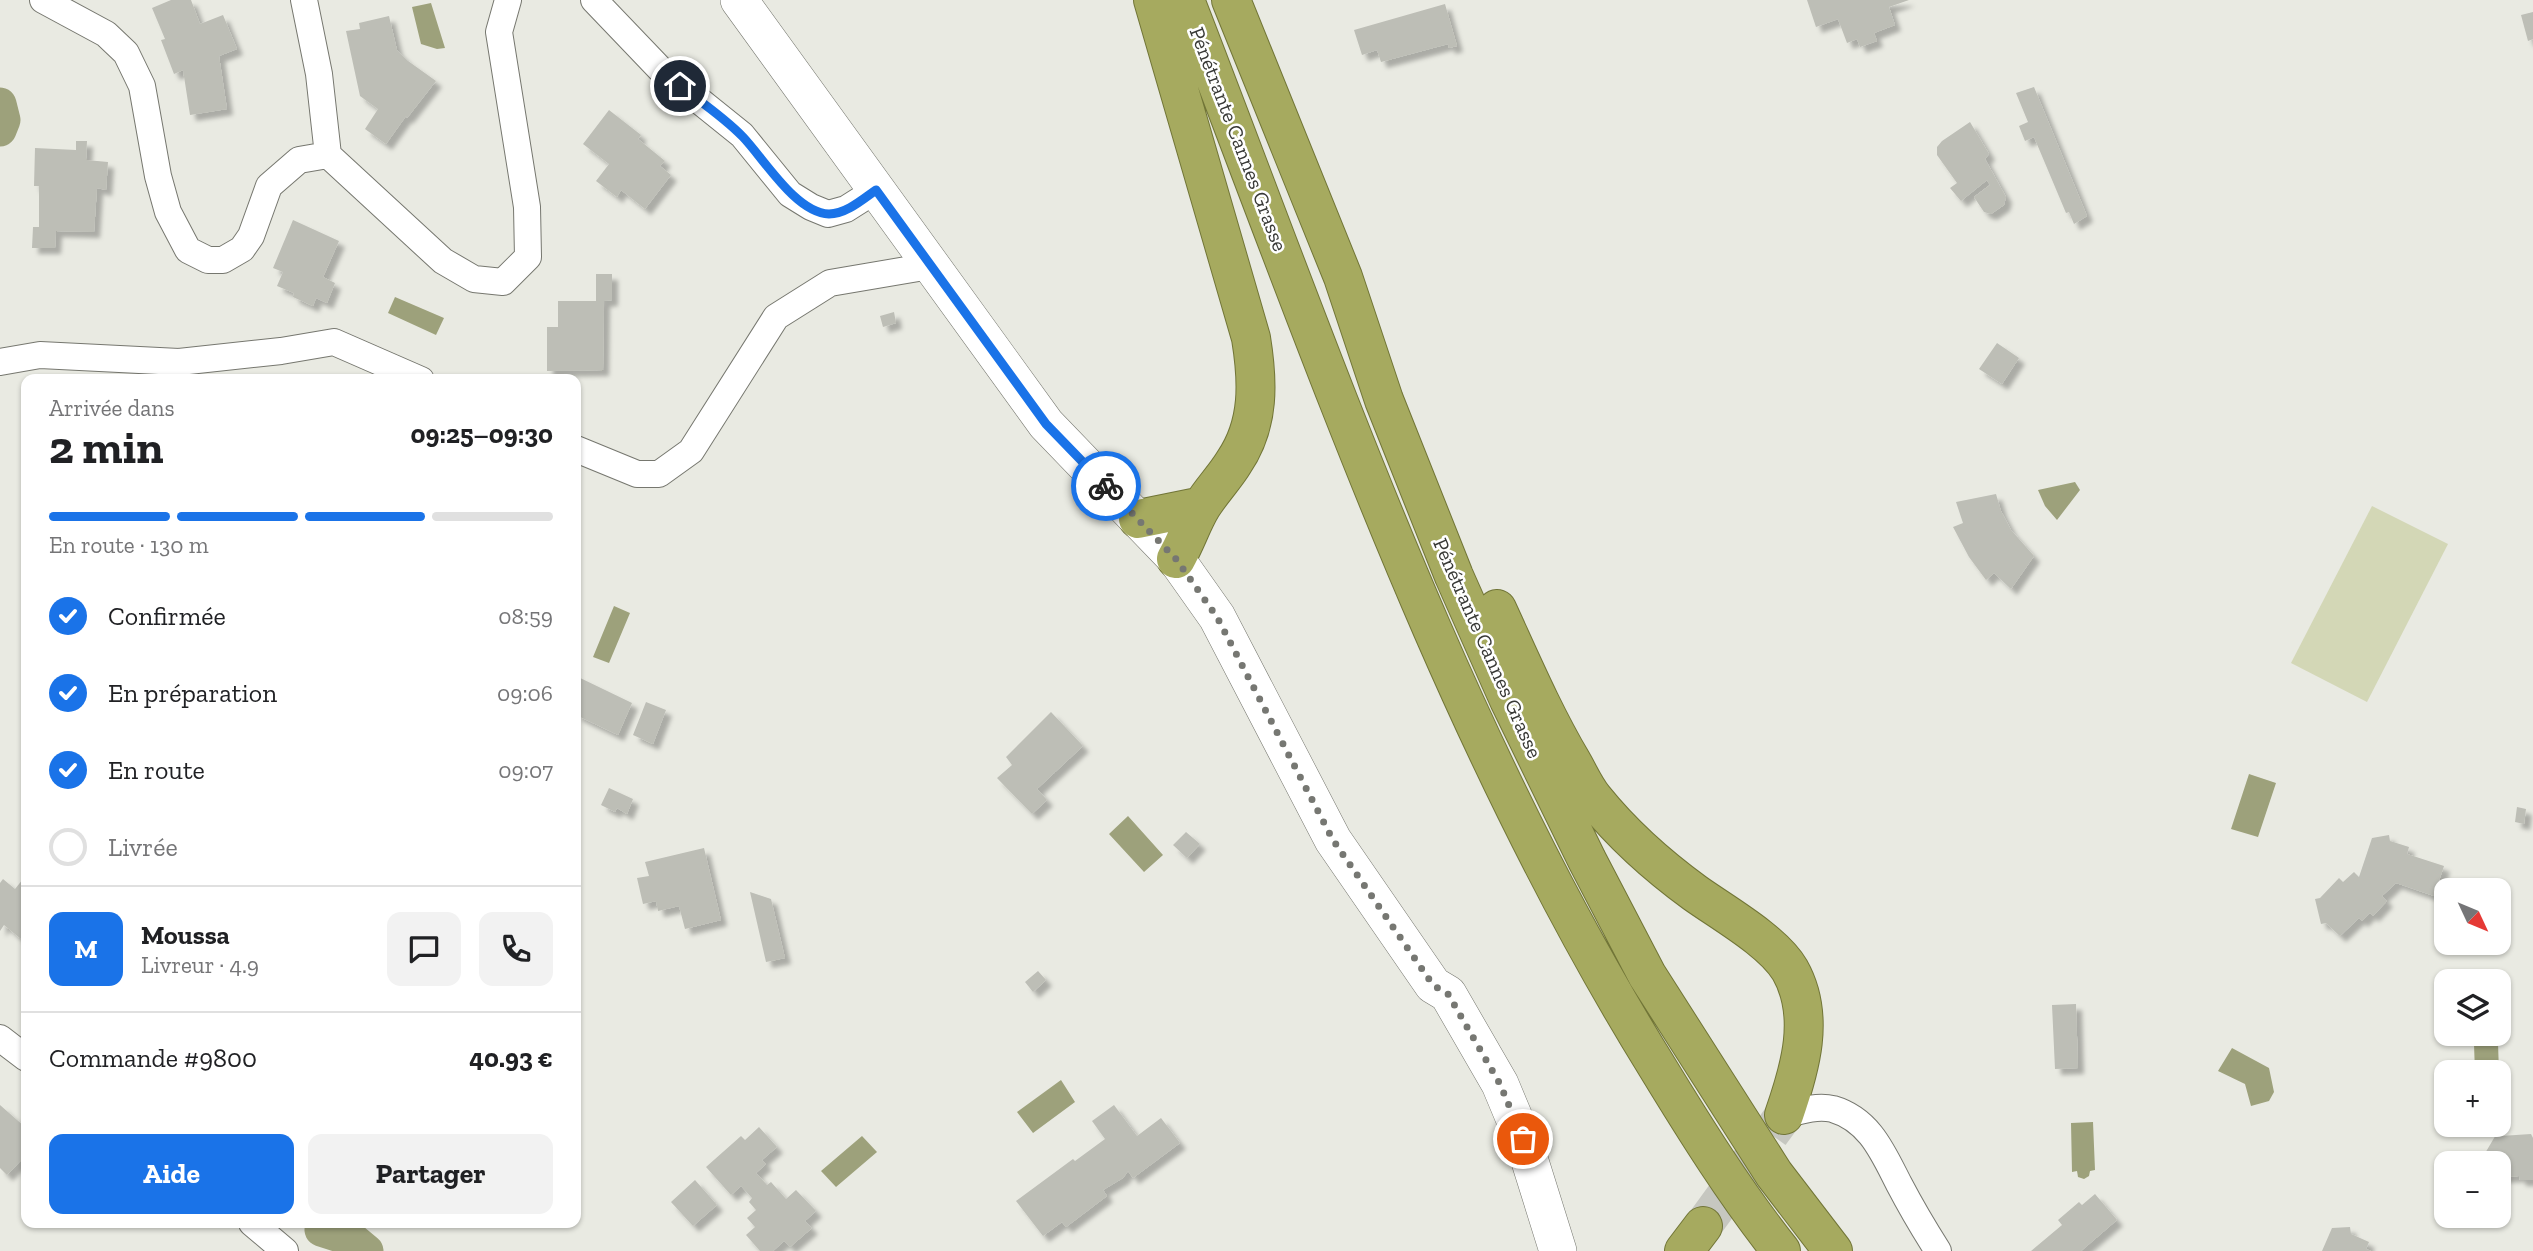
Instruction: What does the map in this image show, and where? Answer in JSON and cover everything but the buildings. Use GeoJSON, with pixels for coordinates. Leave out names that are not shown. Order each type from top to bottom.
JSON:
{"type":"FeatureCollection","features":[{"type":"Feature","properties":{"kind":"highway"},"geometry":{"type":"LineString","coordinates":[[1153,0],[1251,338],[1257,373],[1256,405],[1249,431],[1236,460],[1202,506],[1176,559]]}},
{"type":"Feature","properties":{"kind":"highway","name":"Pénétrante Cannes Grasse"},"geometry":{"type":"LineString","coordinates":[[1185,0],[1428,622],[1512,805],[1563,905],[1629,1022],[1691,1122],[1781,1251]]}},
{"type":"Feature","properties":{"kind":"highway","name":"Pénétrante Cannes Grasse"},"geometry":{"type":"LineString","coordinates":[[1231,0],[1343,277],[1384,400],[1454,576],[1509,700],[1647,975],[1774,1174],[1833,1251]]}},
{"type":"Feature","properties":{"kind":"highway"},"geometry":{"type":"LineString","coordinates":[[1343,277],[1554,732],[1592,797],[1625,833],[1661,866],[1767,945],[1789,969],[1800,998],[1804,1031],[1799,1071],[1784,1115]]}},
{"type":"Feature","properties":{"kind":"highway"},"geometry":{"type":"LineString","coordinates":[[1138,519],[1202,506]]}},
{"type":"Feature","properties":{"kind":"main road"},"geometry":{"type":"LineString","coordinates":[[739,0],[1046,424],[1176,559],[1217,617],[1333,840],[1433,985],[1448,994],[1500,1084],[1523,1139],[1558,1251]]}},
{"type":"Feature","properties":{"kind":"main road"},"geometry":{"type":"LineString","coordinates":[[1433,985],[1435,1003],[1490,1093],[1511,1146],[1534,1251]]}},
{"type":"Feature","properties":{"kind":"street"},"geometry":{"type":"LineString","coordinates":[[43,0],[106,34],[126,53],[142,86],[167,212],[188,250],[208,260],[223,260],[242,249],[251,236],[269,186],[299,160],[328,155]]}},
{"type":"Feature","properties":{"kind":"street"},"geometry":{"type":"LineString","coordinates":[[304,0],[319,74],[328,155],[443,261],[474,279],[503,282],[528,257],[527,207],[499,32],[508,0]]}},
{"type":"Feature","properties":{"kind":"street"},"geometry":{"type":"LineString","coordinates":[[594,0],[660,69],[742,135],[790,194],[828,214],[846,209],[876,190]]}},
{"type":"Feature","properties":{"kind":"street"},"geometry":{"type":"LineString","coordinates":[[581,451],[637,474],[659,474],[691,451],[776,317],[830,283],[930,266]]}},
{"type":"Feature","properties":{"kind":"street"},"geometry":{"type":"LineString","coordinates":[[0,362],[40,355],[179,362],[281,351],[334,342],[407,374]]}},
{"type":"Feature","properties":{"kind":"street"},"geometry":{"type":"LineString","coordinates":[[0,1038],[21,1054]]}},
{"type":"Feature","properties":{"kind":"street"},"geometry":{"type":"LineString","coordinates":[[1784,1115],[1811,1109],[1832,1109],[1868,1130],[1883,1151],[1935,1246]]}},
{"type":"Feature","properties":{"kind":"street"},"geometry":{"type":"LineString","coordinates":[[258,1228],[285,1251]]}},
{"type":"Feature","properties":{"kind":"shaded area"},"geometry":{"type":"Polygon","coordinates":[[[431,3],[445,48],[437,49],[421,44],[412,7],[431,3]]]}},
{"type":"Feature","properties":{"kind":"shaded area"},"geometry":{"type":"Polygon","coordinates":[[[395,297],[444,318],[436,335],[388,313],[395,297]]]}},
{"type":"Feature","properties":{"kind":"shaded area"},"geometry":{"type":"Polygon","coordinates":[[[2075,482],[2080,490],[2057,520],[2045,506],[2038,490],[2075,482]]]}},
{"type":"Feature","properties":{"kind":"shaded area"},"geometry":{"type":"Polygon","coordinates":[[[2372,506],[2448,544],[2367,702],[2291,663],[2372,506]]]}},
{"type":"Feature","properties":{"kind":"shaded area"},"geometry":{"type":"Polygon","coordinates":[[[614,606],[630,613],[609,663],[593,657],[614,606]]]}},
{"type":"Feature","properties":{"kind":"shaded area"},"geometry":{"type":"Polygon","coordinates":[[[2249,774],[2276,783],[2258,837],[2231,829],[2249,774]]]}},
{"type":"Feature","properties":{"kind":"shaded area"},"geometry":{"type":"Polygon","coordinates":[[[1128,816],[1163,855],[1144,872],[1109,834],[1128,816]]]}},
{"type":"Feature","properties":{"kind":"shaded area"},"geometry":{"type":"Polygon","coordinates":[[[2474,1046],[2498,1046],[2499,1060],[2475,1060],[2474,1046]]]}},
{"type":"Feature","properties":{"kind":"shaded area"},"geometry":{"type":"Polygon","coordinates":[[[2232,1048],[2269,1068],[2274,1092],[2269,1101],[2251,1106],[2245,1084],[2218,1071],[2232,1048]]]}},
{"type":"Feature","properties":{"kind":"shaded area"},"geometry":{"type":"Polygon","coordinates":[[[1061,1080],[1075,1102],[1033,1133],[1017,1112],[1061,1080]]]}},
{"type":"Feature","properties":{"kind":"shaded area"},"geometry":{"type":"Polygon","coordinates":[[[2093,1122],[2095,1170],[2090,1171],[2089,1176],[2084,1179],[2078,1177],[2077,1171],[2072,1172],[2071,1123],[2093,1122]]]}},
{"type":"Feature","properties":{"kind":"shaded area"},"geometry":{"type":"Polygon","coordinates":[[[862,1136],[877,1152],[836,1187],[821,1171],[862,1136]]]}},
{"type":"Feature","properties":{"kind":"waterway"},"geometry":{"type":"LineString","coordinates":[[0,104],[4,120],[0,130]]}},
{"type":"Feature","properties":{"kind":"waterway"},"geometry":{"type":"LineString","coordinates":[[321,1230],[355,1241],[367,1251]]}},
{"type":"Feature","properties":{"kind":"tunnel"},"geometry":{"type":"LineString","coordinates":[[1703,1226],[1784,1115]]}},
{"type":"Feature","properties":{"kind":"way so far"},"geometry":{"type":"LineString","coordinates":[[1106,486],[1176,559],[1217,617],[1333,840],[1433,985],[1448,994],[1500,1084],[1523,1139]]}},
{"type":"Feature","properties":{"kind":"route"},"geometry":{"type":"LineString","coordinates":[[680,86],[742,135],[790,194],[811,207],[828,214],[846,209],[876,190],[1046,424],[1106,486]]}}]}
